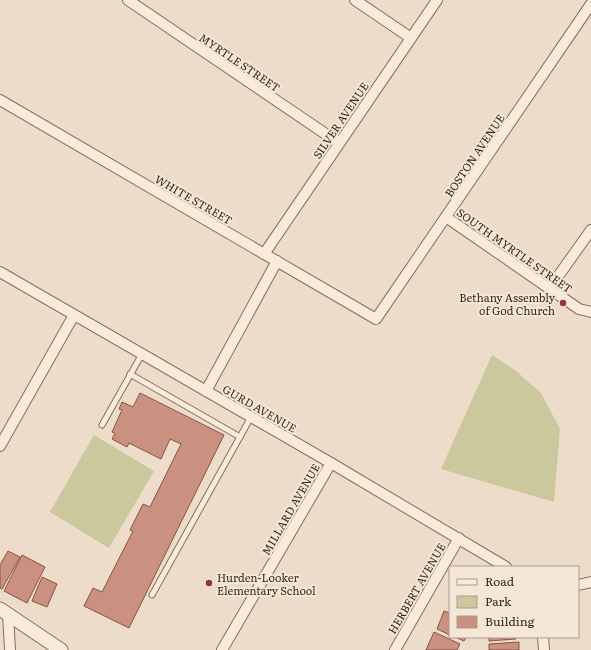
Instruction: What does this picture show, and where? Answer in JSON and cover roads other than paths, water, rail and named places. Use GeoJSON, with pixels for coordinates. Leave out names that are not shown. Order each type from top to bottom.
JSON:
{"type":"FeatureCollection","features":[{"type":"Feature","properties":{"kind":"street","name":"MYRTLE STREET"},"geometry":{"type":"LineString","coordinates":[[128,0],[339,144]]}},
{"type":"Feature","properties":{"kind":"street"},"geometry":{"type":"LineString","coordinates":[[355,0],[411,38]]}},
{"type":"Feature","properties":{"kind":"street","name":"SILVER AVENUE"},"geometry":{"type":"LineString","coordinates":[[264,254],[437,0]]}},
{"type":"Feature","properties":{"kind":"street","name":"BOSTON AVENUE"},"geometry":{"type":"LineString","coordinates":[[376,319],[588,4]]}},
{"type":"Feature","properties":{"kind":"street","name":"WHITE STREET"},"geometry":{"type":"LineString","coordinates":[[0,100],[376,319]]}},
{"type":"Feature","properties":{"kind":"street","name":"SOUTH MYRTLE STREET"},"geometry":{"type":"LineString","coordinates":[[446,217],[579,309],[591,312]]}},
{"type":"Feature","properties":{"kind":"street"},"geometry":{"type":"LineString","coordinates":[[550,289],[591,230]]}},
{"type":"Feature","properties":{"kind":"street"},"geometry":{"type":"LineString","coordinates":[[206,391],[277,261]]}},
{"type":"Feature","properties":{"kind":"street","name":"GURD AVENUE"},"geometry":{"type":"LineString","coordinates":[[0,272],[331,463],[504,566]]}},
{"type":"Feature","properties":{"kind":"street"},"geometry":{"type":"LineString","coordinates":[[0,446],[74,315]]}},
{"type":"Feature","properties":{"kind":"street","name":"MILLARD AVENUE"},"geometry":{"type":"LineString","coordinates":[[222,650],[331,463]]}},
{"type":"Feature","properties":{"kind":"street","name":"HERBERT AVENUE"},"geometry":{"type":"LineString","coordinates":[[395,650],[459,538]]}},
{"type":"Feature","properties":{"kind":"street"},"geometry":{"type":"LineString","coordinates":[[579,585],[591,582]]}},
{"type":"Feature","properties":{"kind":"street"},"geometry":{"type":"LineString","coordinates":[[4,611],[10,650]]}},
{"type":"Feature","properties":{"kind":"street"},"geometry":{"type":"LineString","coordinates":[[4,611],[61,650]]}},
{"type":"Feature","properties":{"kind":"street"},"geometry":{"type":"LineString","coordinates":[[543,638],[544,650]]}},
{"type":"Feature","properties":{"kind":"lane"},"geometry":{"type":"LineString","coordinates":[[102,425],[142,354]]}},
{"type":"Feature","properties":{"kind":"lane"},"geometry":{"type":"LineString","coordinates":[[130,374],[240,437]]}},
{"type":"Feature","properties":{"kind":"lane"},"geometry":{"type":"LineString","coordinates":[[152,594],[251,417]]}},
{"type":"Feature","properties":{"kind":"place","name":"Bethany Assembly of God Church"},"geometry":{"type":"Point","coordinates":[563,303]}},
{"type":"Feature","properties":{"kind":"place","name":"Hurden-Looker Elementary School"},"geometry":{"type":"Point","coordinates":[209,583]}}]}
